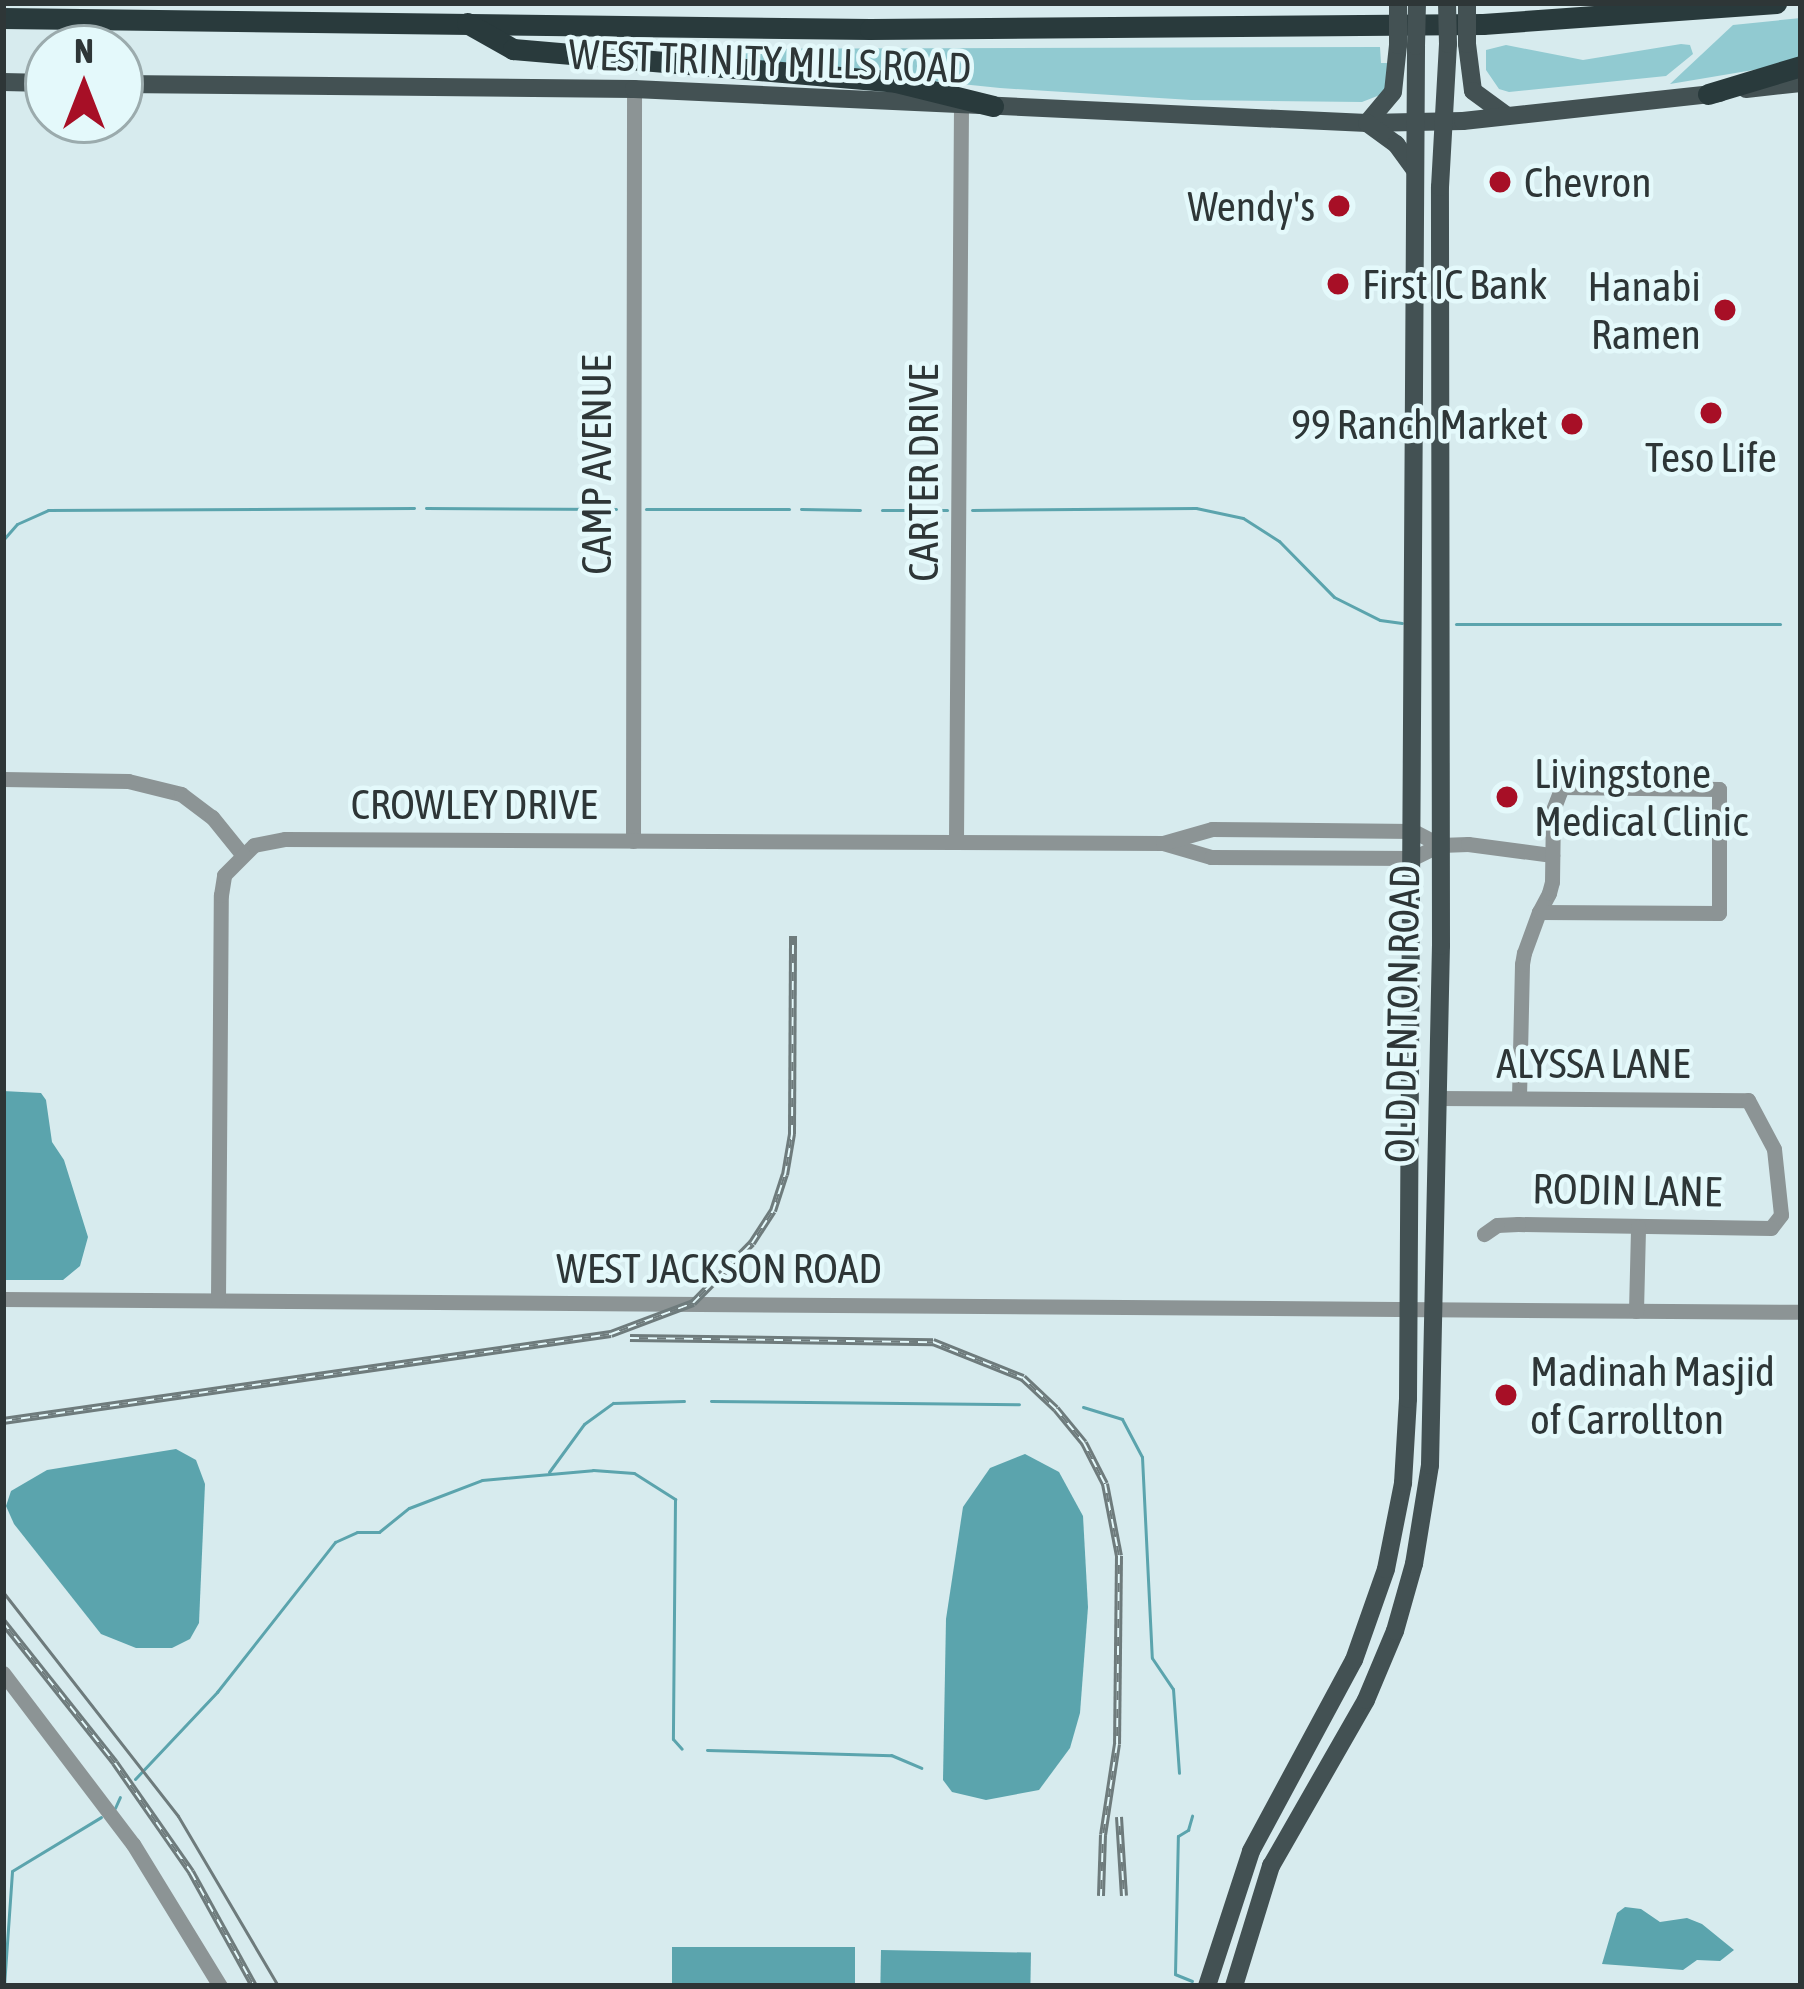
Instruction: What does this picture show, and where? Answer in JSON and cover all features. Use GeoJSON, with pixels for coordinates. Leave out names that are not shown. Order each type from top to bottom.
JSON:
{"type":"FeatureCollection","features":[{"type":"Feature","properties":{"kind":"highway"},"geometry":{"type":"LineString","coordinates":[[3,19],[870,29],[1483,25],[1776,3]]}},
{"type":"Feature","properties":{"kind":"highway"},"geometry":{"type":"LineString","coordinates":[[466,22],[513,49],[896,82],[992,106]]}},
{"type":"Feature","properties":{"kind":"highway"},"geometry":{"type":"LineString","coordinates":[[1708,94],[1801,66]]}},
{"type":"Feature","properties":{"kind":"main road"},"geometry":{"type":"LineString","coordinates":[[1398,3],[1407,46],[1393,92],[1367,123],[1396,144],[1416,174]]}},
{"type":"Feature","properties":{"kind":"main road","name":"OLD DENTON ROAD"},"geometry":{"type":"LineString","coordinates":[[1207,1986],[1227,1916],[1270,1813],[1354,1660],[1386,1568],[1408,1430],[1417,122],[1407,46],[1417,3]]}},
{"type":"Feature","properties":{"kind":"main road","name":"OLD DENTON ROAD"},"geometry":{"type":"LineString","coordinates":[[1234,1986],[1253,1910],[1292,1826],[1366,1700],[1414,1564],[1430,1465],[1438,1098],[1444,122],[1458,44],[1448,3]]}},
{"type":"Feature","properties":{"kind":"main road"},"geometry":{"type":"LineString","coordinates":[[1467,3],[1458,44],[1473,91],[1508,116]]}},
{"type":"Feature","properties":{"kind":"main road","name":"WEST TRINITY MILLS ROAD"},"geometry":{"type":"LineString","coordinates":[[144,84],[634,89],[1367,123],[1508,116],[1801,82]]}},
{"type":"Feature","properties":{"kind":"main road"},"geometry":{"type":"LineString","coordinates":[[1417,325],[1444,325]]}},
{"type":"Feature","properties":{"kind":"main road"},"geometry":{"type":"LineString","coordinates":[[1415,497],[1443,497]]}},
{"type":"Feature","properties":{"kind":"main road"},"geometry":{"type":"LineString","coordinates":[[1270,1813],[1292,1826]]}},
{"type":"Feature","properties":{"kind":"street","name":"CAMP AVENUE"},"geometry":{"type":"LineString","coordinates":[[633,841],[634,89]]}},
{"type":"Feature","properties":{"kind":"street","name":"CARTER DRIVE"},"geometry":{"type":"LineString","coordinates":[[956,841],[961,105]]}},
{"type":"Feature","properties":{"kind":"street"},"geometry":{"type":"LineString","coordinates":[[3,779],[128,781],[181,794],[212,817],[241,853],[224,875],[220,895],[218,1300]]}},
{"type":"Feature","properties":{"kind":"street"},"geometry":{"type":"LineString","coordinates":[[1519,1097],[1522,964],[1539,912],[1552,882],[1553,810],[1562,787],[1719,789],[1719,913],[1704,917],[1539,912]]}},
{"type":"Feature","properties":{"kind":"street","name":"CROWLEY DRIVE"},"geometry":{"type":"LineString","coordinates":[[1163,843],[1212,829],[1413,830],[1440,845]]}},
{"type":"Feature","properties":{"kind":"street","name":"CROWLEY DRIVE"},"geometry":{"type":"LineString","coordinates":[[241,853],[268,840],[285,839],[1163,843],[1211,857],[1413,858],[1440,845]]}},
{"type":"Feature","properties":{"kind":"street"},"geometry":{"type":"LineString","coordinates":[[1440,845],[1552,855]]}},
{"type":"Feature","properties":{"kind":"street","name":"ALYSSA LANE"},"geometry":{"type":"LineString","coordinates":[[1438,1098],[1748,1100],[1774,1150],[1781,1215],[1771,1228]]}},
{"type":"Feature","properties":{"kind":"street","name":"RODIN LANE"},"geometry":{"type":"LineString","coordinates":[[1484,1234],[1497,1225],[1771,1228]]}},
{"type":"Feature","properties":{"kind":"street"},"geometry":{"type":"LineString","coordinates":[[1636,1311],[1638,1227]]}},
{"type":"Feature","properties":{"kind":"street","name":"WEST JACKSON ROAD"},"geometry":{"type":"LineString","coordinates":[[3,1299],[1801,1312]]}},
{"type":"Feature","properties":{"kind":"street"},"geometry":{"type":"LineString","coordinates":[[3,1673],[133,1844],[220,1986]]}},
{"type":"Feature","properties":{"kind":"shaded area"},"geometry":{"type":"Polygon","coordinates":[[[1801,18],[1801,62],[1670,84],[1733,25],[1801,18]]]}},
{"type":"Feature","properties":{"kind":"shaded area"},"geometry":{"type":"Polygon","coordinates":[[[1506,45],[1583,60],[1690,45],[1693,54],[1666,76],[1509,92],[1499,89],[1486,70],[1486,50],[1506,45]]]}},
{"type":"Feature","properties":{"kind":"shaded area"},"geometry":{"type":"Polygon","coordinates":[[[1380,47],[1381,63],[1392,63],[1385,93],[1362,102],[1191,100],[1000,88],[680,55],[680,49],[1380,47]]]}},
{"type":"Feature","properties":{"kind":"shaded area"},"geometry":{"type":"Polygon","coordinates":[[[3,1091],[41,1093],[46,1100],[52,1142],[64,1160],[88,1237],[80,1266],[63,1280],[3,1280],[3,1091]]]}},
{"type":"Feature","properties":{"kind":"shaded area"},"geometry":{"type":"Polygon","coordinates":[[[176,1449],[196,1460],[205,1484],[199,1623],[190,1639],[172,1648],[136,1648],[101,1634],[14,1524],[6,1506],[11,1491],[47,1470],[176,1449]]]}},
{"type":"Feature","properties":{"kind":"shaded area"},"geometry":{"type":"Polygon","coordinates":[[[1025,1454],[1059,1472],[1083,1516],[1088,1607],[1080,1713],[1070,1748],[1039,1790],[986,1800],[952,1792],[943,1780],[946,1619],[963,1507],[990,1468],[1025,1454]]]}},
{"type":"Feature","properties":{"kind":"shaded area"},"geometry":{"type":"Polygon","coordinates":[[[1625,1907],[1641,1909],[1660,1922],[1687,1918],[1734,1950],[1720,1961],[1697,1960],[1683,1970],[1602,1964],[1617,1913],[1625,1907]]]}},
{"type":"Feature","properties":{"kind":"shaded area"},"geometry":{"type":"Polygon","coordinates":[[[672,1947],[855,1947],[855,1986],[672,1986],[672,1947]]]}},
{"type":"Feature","properties":{"kind":"shaded area"},"geometry":{"type":"Polygon","coordinates":[[[881,1950],[1031,1953],[1030,1986],[880,1986],[881,1950]]]}},
{"type":"Feature","properties":{"kind":"waterway"},"geometry":{"type":"LineString","coordinates":[[3,540],[17,524],[48,510],[414,508]]}},
{"type":"Feature","properties":{"kind":"waterway"},"geometry":{"type":"LineString","coordinates":[[426,508],[616,509]]}},
{"type":"Feature","properties":{"kind":"waterway"},"geometry":{"type":"LineString","coordinates":[[972,510],[1196,508],[1243,518],[1279,541],[1334,597],[1380,620],[1402,623]]}},
{"type":"Feature","properties":{"kind":"waterway"},"geometry":{"type":"LineString","coordinates":[[646,509],[789,509]]}},
{"type":"Feature","properties":{"kind":"waterway"},"geometry":{"type":"LineString","coordinates":[[801,509],[860,510]]}},
{"type":"Feature","properties":{"kind":"waterway"},"geometry":{"type":"LineString","coordinates":[[882,510],[947,510]]}},
{"type":"Feature","properties":{"kind":"waterway"},"geometry":{"type":"LineString","coordinates":[[1456,624],[1780,624]]}},
{"type":"Feature","properties":{"kind":"waterway"},"geometry":{"type":"LineString","coordinates":[[549,1472],[584,1424],[613,1403],[684,1401]]}},
{"type":"Feature","properties":{"kind":"waterway"},"geometry":{"type":"LineString","coordinates":[[711,1401],[1019,1404]]}},
{"type":"Feature","properties":{"kind":"waterway"},"geometry":{"type":"LineString","coordinates":[[1083,1407],[1122,1419],[1142,1457],[1152,1658],[1173,1689],[1179,1773]]}},
{"type":"Feature","properties":{"kind":"waterway"},"geometry":{"type":"LineString","coordinates":[[135,1779],[217,1692],[335,1542],[357,1532],[379,1532],[409,1508],[482,1480],[593,1470],[634,1473],[675,1499],[673,1739],[682,1749]]}},
{"type":"Feature","properties":{"kind":"waterway"},"geometry":{"type":"LineString","coordinates":[[707,1750],[891,1755],[921,1768]]}},
{"type":"Feature","properties":{"kind":"waterway"},"geometry":{"type":"LineString","coordinates":[[115,1808],[120,1797]]}},
{"type":"Feature","properties":{"kind":"waterway"},"geometry":{"type":"LineString","coordinates":[[1192,1816],[1188,1830],[1178,1836],[1175,1974],[1192,1981]]}},
{"type":"Feature","properties":{"kind":"waterway"},"geometry":{"type":"LineString","coordinates":[[4,1986],[12,1871],[101,1817]]}},
{"type":"Feature","properties":{"kind":"tram line"},"geometry":{"type":"LineString","coordinates":[[3,1592],[178,1816],[278,1986]]}},
{"type":"Feature","properties":{"kind":"railway"},"geometry":{"type":"LineString","coordinates":[[3,1421],[611,1334],[693,1303],[752,1243],[773,1211],[785,1175],[792,1134],[793,936]]}},
{"type":"Feature","properties":{"kind":"railway"},"geometry":{"type":"LineString","coordinates":[[630,1338],[933,1342],[1023,1378],[1056,1409],[1084,1443],[1105,1484],[1119,1556],[1117,1744],[1103,1835],[1101,1896]]}},
{"type":"Feature","properties":{"kind":"railway"},"geometry":{"type":"LineString","coordinates":[[3,1622],[115,1763],[191,1872],[254,1986]]}},
{"type":"Feature","properties":{"kind":"railway"},"geometry":{"type":"LineString","coordinates":[[1119,1817],[1124,1896]]}},
{"type":"Feature","properties":{"kind":"place","name":"Chevron"},"geometry":{"type":"Point","coordinates":[1500,182]}},
{"type":"Feature","properties":{"kind":"place","name":"Wendy's"},"geometry":{"type":"Point","coordinates":[1339,206]}},
{"type":"Feature","properties":{"kind":"place","name":"First IC Bank"},"geometry":{"type":"Point","coordinates":[1338,284]}},
{"type":"Feature","properties":{"kind":"place","name":"Hanabi Ramen"},"geometry":{"type":"Point","coordinates":[1725,310]}},
{"type":"Feature","properties":{"kind":"place","name":"Teso Life"},"geometry":{"type":"Point","coordinates":[1711,413]}},
{"type":"Feature","properties":{"kind":"place","name":"99 Ranch Market"},"geometry":{"type":"Point","coordinates":[1572,424]}},
{"type":"Feature","properties":{"kind":"place","name":"Livingstone Medical Clinic"},"geometry":{"type":"Point","coordinates":[1507,797]}},
{"type":"Feature","properties":{"kind":"place","name":"Madinah Masjid of Carrollton"},"geometry":{"type":"Point","coordinates":[1506,1395]}}]}
